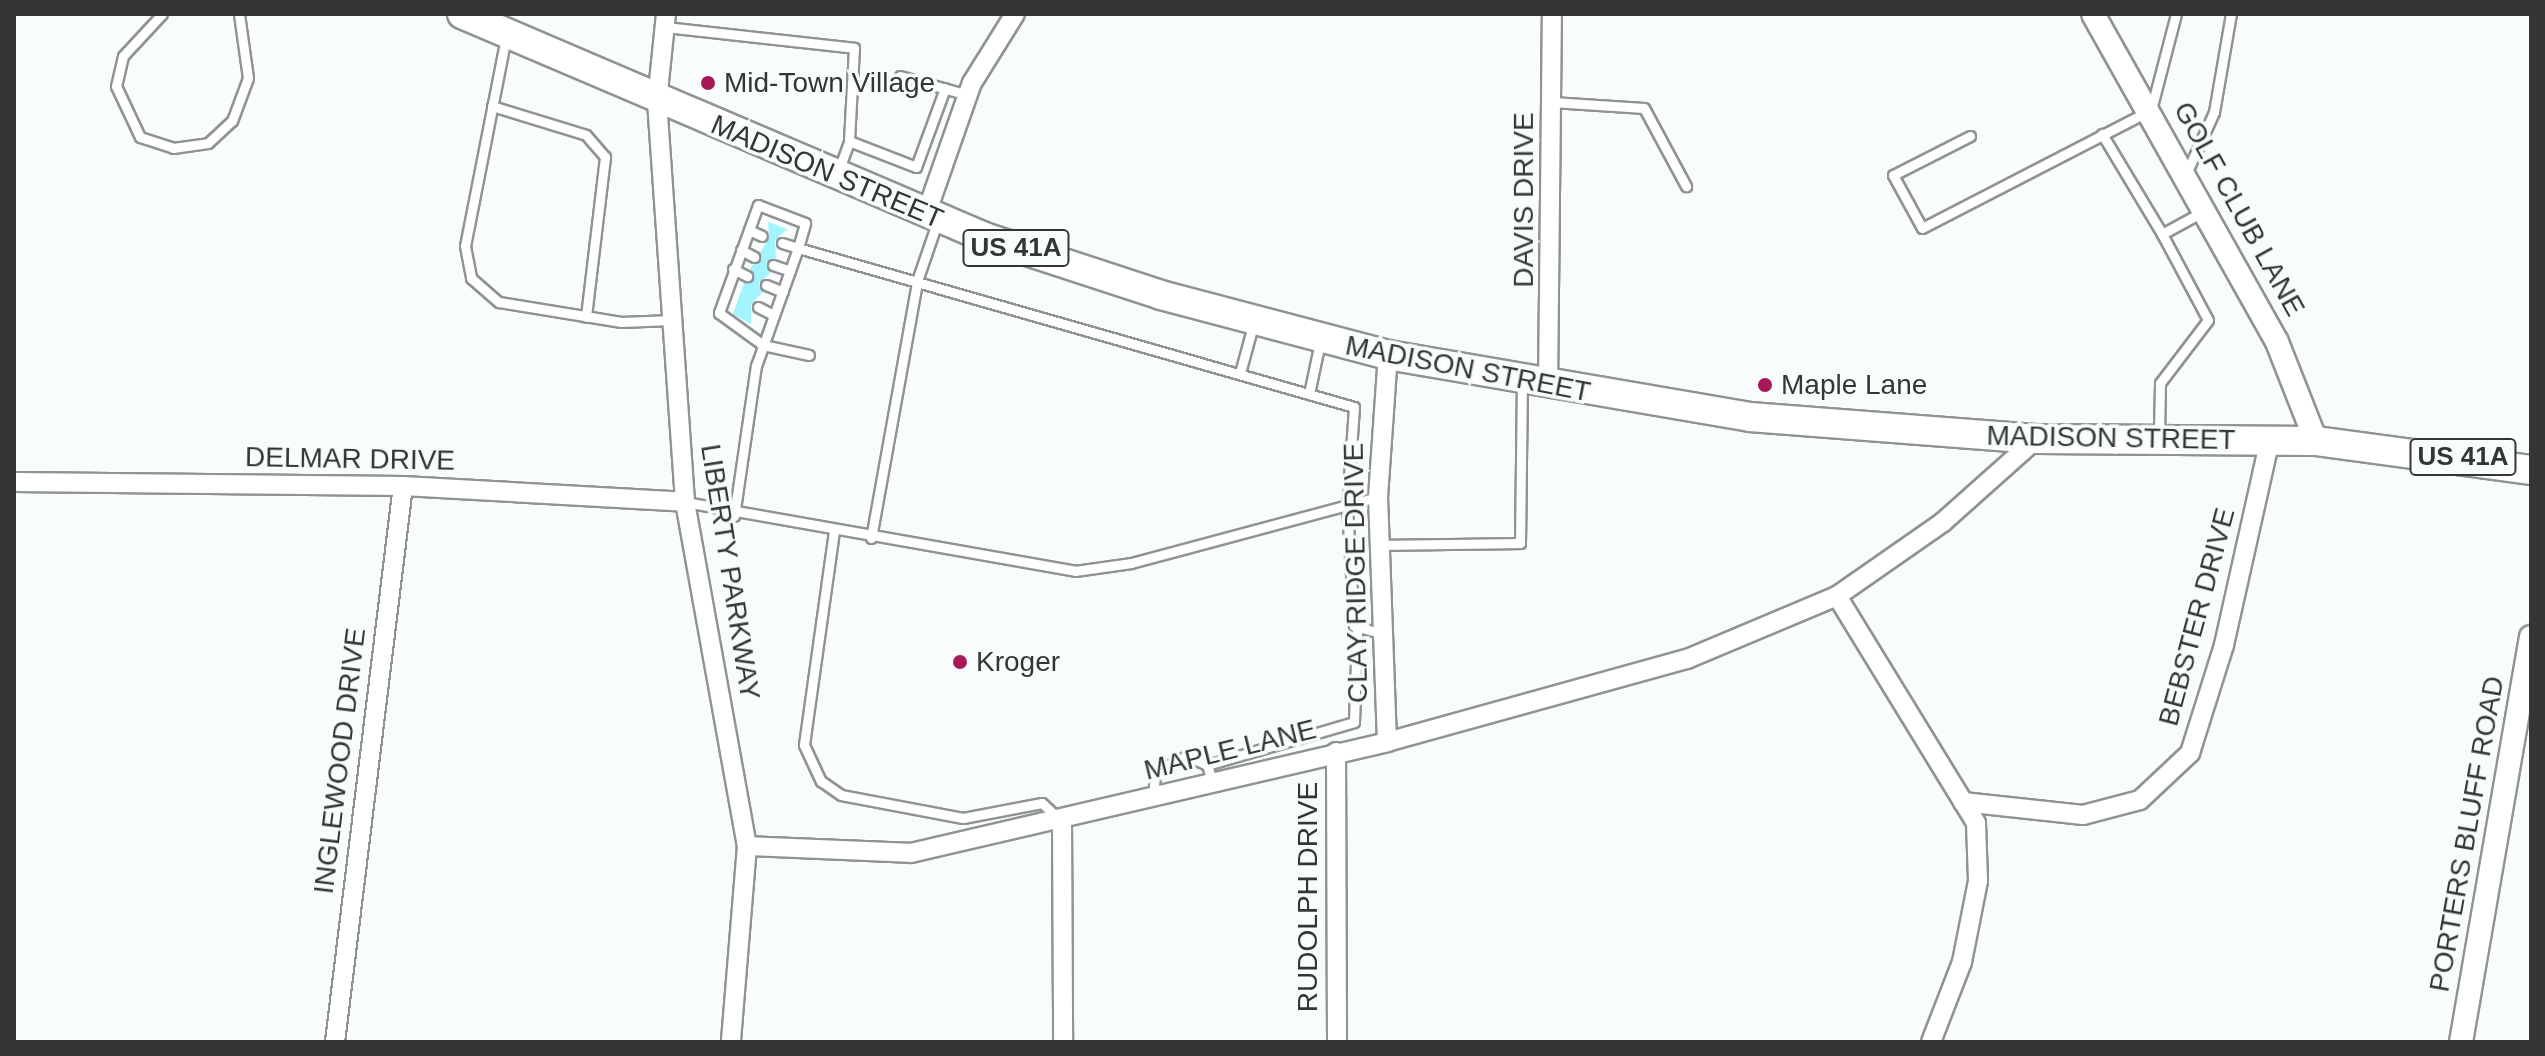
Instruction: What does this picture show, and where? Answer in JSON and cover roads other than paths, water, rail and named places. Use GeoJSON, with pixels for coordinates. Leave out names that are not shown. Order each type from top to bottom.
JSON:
{"type":"FeatureCollection","features":[{"type":"Feature","properties":{"kind":"main road","name":"MADISON STREET"},"geometry":{"type":"LineString","coordinates":[[462,14],[657,101],[932,217],[1253,321],[1388,355],[1535,384],[1750,417],[2036,439],[2316,441],[2531,470]]}},
{"type":"Feature","properties":{"kind":"street"},"geometry":{"type":"LineString","coordinates":[[932,217],[943,164],[968,95],[1015,14]]}},
{"type":"Feature","properties":{"kind":"street","name":"DAVIS DRIVE"},"geometry":{"type":"LineString","coordinates":[[1535,384],[1552,102],[1552,14]]}},
{"type":"Feature","properties":{"kind":"street","name":"GOLF CLUB LANE"},"geometry":{"type":"LineString","coordinates":[[2093,14],[2151,110],[2277,342],[2316,441]]}},
{"type":"Feature","properties":{"kind":"street","name":"LIBERTY PARKWAY"},"geometry":{"type":"LineString","coordinates":[[665,20],[657,101],[685,502],[747,846],[731,1042]]}},
{"type":"Feature","properties":{"kind":"street","name":"CLAY RIDGE DRIVE"},"geometry":{"type":"LineString","coordinates":[[1387,742],[1378,497],[1388,355]]}},
{"type":"Feature","properties":{"kind":"street","name":"MAPLE LANE"},"geometry":{"type":"LineString","coordinates":[[747,846],[911,853],[1062,823],[1336,752],[1387,742],[1687,659],[1837,596],[1943,522],[2036,439]]}},
{"type":"Feature","properties":{"kind":"street","name":"BEBSTER DRIVE"},"geometry":{"type":"LineString","coordinates":[[1963,802],[2083,815],[2140,800],[2190,753],[2224,645],[2270,440]]}},
{"type":"Feature","properties":{"kind":"street","name":"DELMAR DRIVE"},"geometry":{"type":"LineString","coordinates":[[14,482],[403,486],[685,502]]}},
{"type":"Feature","properties":{"kind":"street","name":"INGLEWOOD DRIVE"},"geometry":{"type":"LineString","coordinates":[[335,1042],[403,486]]}},
{"type":"Feature","properties":{"kind":"street"},"geometry":{"type":"LineString","coordinates":[[1837,596],[1976,823],[1978,881],[1962,962],[1931,1042]]}},
{"type":"Feature","properties":{"kind":"street","name":"PORTERS BLUFF ROAD"},"geometry":{"type":"LineString","coordinates":[[2461,1042],[2531,637]]}},
{"type":"Feature","properties":{"kind":"street","name":"RUDOLPH DRIVE"},"geometry":{"type":"LineString","coordinates":[[1336,752],[1337,1042]]}},
{"type":"Feature","properties":{"kind":"street"},"geometry":{"type":"LineString","coordinates":[[1062,823],[1063,1042]]}},
{"type":"Feature","properties":{"kind":"lane"},"geometry":{"type":"LineString","coordinates":[[162,14],[123,56],[116,86],[140,137],[173,148],[208,143],[232,121],[248,78],[239,14]]}},
{"type":"Feature","properties":{"kind":"lane"},"geometry":{"type":"LineString","coordinates":[[1970,136],[1893,175],[1922,228],[2151,110],[2176,14]]}},
{"type":"Feature","properties":{"kind":"lane"},"geometry":{"type":"LineString","coordinates":[[2186,174],[2214,112],[2231,14]]}},
{"type":"Feature","properties":{"kind":"lane"},"geometry":{"type":"LineString","coordinates":[[665,20],[854,48],[849,141],[836,178]]}},
{"type":"Feature","properties":{"kind":"lane"},"geometry":{"type":"LineString","coordinates":[[506,34],[465,246],[471,278],[499,302],[586,317],[672,320]]}},
{"type":"Feature","properties":{"kind":"lane"},"geometry":{"type":"LineString","coordinates":[[900,76],[968,95]]}},
{"type":"Feature","properties":{"kind":"lane"},"geometry":{"type":"LineString","coordinates":[[849,141],[916,167],[945,88]]}},
{"type":"Feature","properties":{"kind":"lane"},"geometry":{"type":"LineString","coordinates":[[1552,102],[1644,108],[1686,186]]}},
{"type":"Feature","properties":{"kind":"lane"},"geometry":{"type":"LineString","coordinates":[[492,106],[586,135],[605,157],[586,317]]}},
{"type":"Feature","properties":{"kind":"lane"},"geometry":{"type":"LineString","coordinates":[[2102,134],[2162,234],[2208,320],[2160,383],[2159,439]]}},
{"type":"Feature","properties":{"kind":"lane"},"geometry":{"type":"LineString","coordinates":[[921,155],[943,164]]}},
{"type":"Feature","properties":{"kind":"lane"},"geometry":{"type":"LineString","coordinates":[[734,516],[763,345],[805,223],[758,205],[719,313],[763,345],[809,355]]}},
{"type":"Feature","properties":{"kind":"lane"},"geometry":{"type":"LineString","coordinates":[[2162,234],[2206,210]]}},
{"type":"Feature","properties":{"kind":"lane"},"geometry":{"type":"LineString","coordinates":[[871,538],[932,217]]}},
{"type":"Feature","properties":{"kind":"lane"},"geometry":{"type":"LineString","coordinates":[[749,230],[762,236]]}},
{"type":"Feature","properties":{"kind":"lane"},"geometry":{"type":"LineString","coordinates":[[782,243],[918,278],[1354,407],[1347,506],[1357,631],[1354,722],[1207,765]]}},
{"type":"Feature","properties":{"kind":"lane"},"geometry":{"type":"LineString","coordinates":[[741,250],[754,257]]}},
{"type":"Feature","properties":{"kind":"lane"},"geometry":{"type":"LineString","coordinates":[[773,265],[790,271]]}},
{"type":"Feature","properties":{"kind":"lane"},"geometry":{"type":"LineString","coordinates":[[733,269],[747,276]]}},
{"type":"Feature","properties":{"kind":"lane"},"geometry":{"type":"LineString","coordinates":[[766,285],[783,292]]}},
{"type":"Feature","properties":{"kind":"lane"},"geometry":{"type":"LineString","coordinates":[[727,290],[739,297]]}},
{"type":"Feature","properties":{"kind":"lane"},"geometry":{"type":"LineString","coordinates":[[758,307],[774,315]]}},
{"type":"Feature","properties":{"kind":"lane"},"geometry":{"type":"LineString","coordinates":[[1240,373],[1253,321]]}},
{"type":"Feature","properties":{"kind":"lane"},"geometry":{"type":"LineString","coordinates":[[1309,394],[1321,339]]}},
{"type":"Feature","properties":{"kind":"lane"},"geometry":{"type":"LineString","coordinates":[[1380,545],[1520,543],[1535,384]]}},
{"type":"Feature","properties":{"kind":"lane"},"geometry":{"type":"LineString","coordinates":[[685,502],[734,516],[1075,571],[1378,497]]}},
{"type":"Feature","properties":{"kind":"lane"},"geometry":{"type":"LineString","coordinates":[[834,531],[804,745],[821,781],[841,795],[963,818],[1042,803],[1062,823]]}},
{"type":"Feature","properties":{"kind":"lane"},"geometry":{"type":"LineString","coordinates":[[1357,631],[1383,634]]}},
{"type":"Feature","properties":{"kind":"lane"},"geometry":{"type":"LineString","coordinates":[[1153,799],[1155,772],[1166,761],[1196,757],[1207,765],[1213,784]]}},
{"type":"Feature","properties":{"kind":"place","name":"Mid-Town Village"},"geometry":{"type":"Point","coordinates":[708,83]}},
{"type":"Feature","properties":{"kind":"place","name":"Maple Lane"},"geometry":{"type":"Point","coordinates":[1765,385]}},
{"type":"Feature","properties":{"kind":"place","name":"Kroger"},"geometry":{"type":"Point","coordinates":[960,662]}}]}
